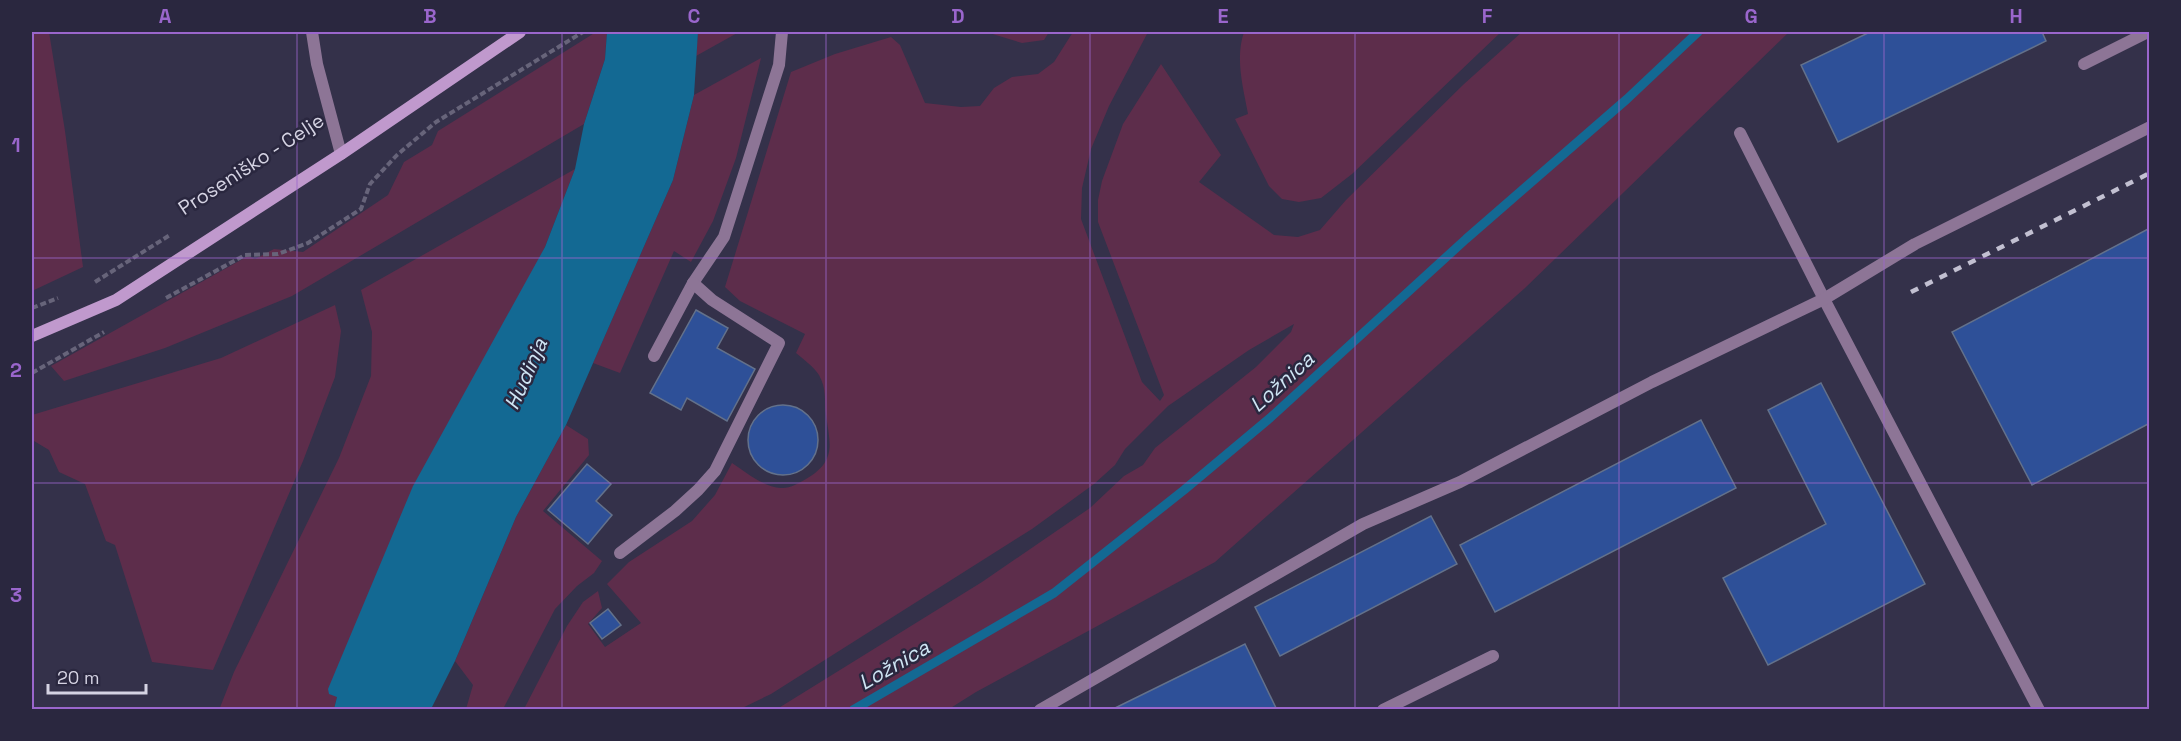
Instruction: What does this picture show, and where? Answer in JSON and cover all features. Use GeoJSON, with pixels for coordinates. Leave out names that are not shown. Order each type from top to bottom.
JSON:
{"type":"FeatureCollection","features":[{"type":"Feature","properties":{"kind":"street"},"geometry":{"type":"LineString","coordinates":[[312,32],[317,64],[341,154]]}},
{"type":"Feature","properties":{"kind":"street"},"geometry":{"type":"LineString","coordinates":[[32,336],[116,300],[341,154],[520,32]]}},
{"type":"Feature","properties":{"kind":"street"},"geometry":{"type":"LineString","coordinates":[[654,356],[693,284],[724,237],[779,65],[782,32]]}},
{"type":"Feature","properties":{"kind":"street"},"geometry":{"type":"LineString","coordinates":[[2084,64],[2148,32]]}},
{"type":"Feature","properties":{"kind":"street"},"geometry":{"type":"LineString","coordinates":[[1040,710],[1363,524],[1460,482],[1652,382],[1824,299],[1916,244],[2150,127]]}},
{"type":"Feature","properties":{"kind":"street"},"geometry":{"type":"LineString","coordinates":[[1740,133],[2039,710]]}},
{"type":"Feature","properties":{"kind":"street"},"geometry":{"type":"LineString","coordinates":[[620,553],[675,511],[715,471],[779,344],[712,300],[693,284]]}},
{"type":"Feature","properties":{"kind":"street"},"geometry":{"type":"LineString","coordinates":[[1383,710],[1493,656]]}},
{"type":"Feature","properties":{"kind":"path"},"geometry":{"type":"LineString","coordinates":[[165,298],[245,255],[278,254],[308,243],[326,232],[361,209],[370,184],[397,154],[435,122],[583,32]]}},
{"type":"Feature","properties":{"kind":"path","name":"Proseniško - Celje"},"geometry":{"type":"LineString","coordinates":[[92,284],[180,229]]}},
{"type":"Feature","properties":{"kind":"path"},"geometry":{"type":"LineString","coordinates":[[32,308],[62,296]]}},
{"type":"Feature","properties":{"kind":"path"},"geometry":{"type":"LineString","coordinates":[[32,373],[114,327]]}},
{"type":"Feature","properties":{"kind":"shaded area"},"geometry":{"type":"Polygon","coordinates":[[[32,32],[49,32],[83,267],[32,291],[32,32]]]}},
{"type":"Feature","properties":{"kind":"shaded area"},"geometry":{"type":"Polygon","coordinates":[[[596,32],[607,32],[605,59],[584,124],[292,296],[165,348],[64,381],[51,366],[248,256],[255,259],[274,249],[303,252],[388,195],[404,162],[432,145],[438,131],[596,32]]]}},
{"type":"Feature","properties":{"kind":"shaded area"},"geometry":{"type":"Polygon","coordinates":[[[698,32],[739,32],[696,56],[698,32]]]}},
{"type":"Feature","properties":{"kind":"shaded area"},"geometry":{"type":"Polygon","coordinates":[[[986,32],[1049,32],[1044,40],[1022,43],[986,32]]]}},
{"type":"Feature","properties":{"kind":"shaded area"},"geometry":{"type":"Polygon","coordinates":[[[1073,32],[1148,32],[1109,106],[1091,149],[1082,188],[1081,219],[1142,382],[1160,401],[1164,395],[1098,222],[1098,200],[1102,181],[1123,124],[1161,64],[1221,155],[1199,182],[1274,235],[1298,237],[1320,230],[1346,200],[1464,84],[1522,32],[1789,32],[1525,288],[1215,562],[976,692],[949,709],[777,709],[982,582],[1090,508],[1124,476],[1143,465],[1155,448],[1256,367],[1291,332],[1294,324],[1249,350],[1168,406],[1125,449],[1115,465],[1094,484],[1032,529],[771,694],[740,709],[524,709],[567,626],[583,602],[598,591],[602,608],[588,624],[605,647],[641,623],[607,584],[629,562],[692,521],[715,495],[732,463],[761,482],[784,488],[806,479],[823,465],[827,458],[830,443],[822,380],[817,372],[796,353],[805,334],[740,301],[725,287],[791,72],[835,54],[891,37],[900,45],[925,103],[961,107],[980,106],[994,88],[1012,77],[1038,74],[1054,62],[1073,32]]]}},
{"type":"Feature","properties":{"kind":"shaded area"},"geometry":{"type":"Polygon","coordinates":[[[1244,32],[1501,32],[1352,174],[1321,198],[1299,202],[1282,199],[1269,186],[1235,119],[1248,114],[1240,62],[1244,32]]]}},
{"type":"Feature","properties":{"kind":"shaded area"},"geometry":{"type":"Polygon","coordinates":[[[761,58],[736,158],[713,221],[691,262],[674,251],[620,373],[593,363],[673,180],[694,95],[761,58]]]}},
{"type":"Feature","properties":{"kind":"shaded area"},"geometry":{"type":"Polygon","coordinates":[[[575,169],[545,247],[337,697],[334,709],[219,710],[234,672],[339,458],[371,376],[372,332],[361,290],[575,169]]]}},
{"type":"Feature","properties":{"kind":"shaded area"},"geometry":{"type":"Polygon","coordinates":[[[335,305],[341,331],[335,377],[303,461],[213,670],[152,662],[115,545],[106,541],[85,484],[59,472],[49,450],[32,441],[32,415],[221,358],[335,305]]]}},
{"type":"Feature","properties":{"kind":"shaded area"},"geometry":{"type":"Polygon","coordinates":[[[566,425],[588,439],[589,455],[543,511],[602,561],[594,573],[577,586],[555,609],[503,709],[466,709],[473,685],[455,661],[516,517],[566,425]]]}},
{"type":"Feature","properties":{"kind":"water","name":"Hudinja"},"geometry":{"type":"Polygon","coordinates":[[[607,32],[698,32],[694,95],[673,180],[566,425],[516,517],[455,661],[431,709],[334,709],[337,697],[329,694],[328,689],[413,486],[545,247],[575,169],[584,124],[605,59],[607,32]]]}},
{"type":"Feature","properties":{"kind":"building"},"geometry":{"type":"Polygon","coordinates":[[[1870,32],[2042,32],[2046,41],[1838,142],[1801,65],[1870,32]]]}},
{"type":"Feature","properties":{"kind":"building"},"geometry":{"type":"Polygon","coordinates":[[[2150,228],[2150,423],[2032,485],[1952,332],[2150,228]]]}},
{"type":"Feature","properties":{"kind":"building"},"geometry":{"type":"Polygon","coordinates":[[[696,310],[728,328],[717,348],[755,369],[727,421],[687,398],[681,410],[650,393],[696,310]]]}},
{"type":"Feature","properties":{"kind":"building"},"geometry":{"type":"Polygon","coordinates":[[[1821,383],[1925,584],[1768,665],[1723,578],[1826,524],[1768,410],[1821,383]]]}},
{"type":"Feature","properties":{"kind":"building"},"geometry":{"type":"Polygon","coordinates":[[[790,405],[803,411],[812,420],[816,426],[818,440],[816,454],[808,465],[797,473],[776,475],[758,465],[750,454],[748,433],[758,415],[769,407],[790,405]]]}},
{"type":"Feature","properties":{"kind":"building"},"geometry":{"type":"Polygon","coordinates":[[[1701,420],[1736,488],[1495,612],[1460,545],[1701,420]]]}},
{"type":"Feature","properties":{"kind":"building"},"geometry":{"type":"Polygon","coordinates":[[[587,464],[611,484],[596,501],[612,515],[588,544],[548,510],[587,464]]]}},
{"type":"Feature","properties":{"kind":"building"},"geometry":{"type":"Polygon","coordinates":[[[1431,516],[1457,564],[1280,656],[1255,607],[1431,516]]]}},
{"type":"Feature","properties":{"kind":"building"},"geometry":{"type":"Polygon","coordinates":[[[608,609],[621,625],[602,639],[590,623],[608,609]]]}},
{"type":"Feature","properties":{"kind":"building"},"geometry":{"type":"Polygon","coordinates":[[[1245,644],[1277,710],[1111,710],[1245,644]]]}},
{"type":"Feature","properties":{"kind":"waterway","name":"Ložnica"},"geometry":{"type":"LineString","coordinates":[[853,710],[1054,593],[1184,490],[1270,418],[1466,239],[1627,99],[1698,32]]}},
{"type":"Feature","properties":{"kind":"railway"},"geometry":{"type":"LineString","coordinates":[[1911,292],[2150,173]]}}]}
